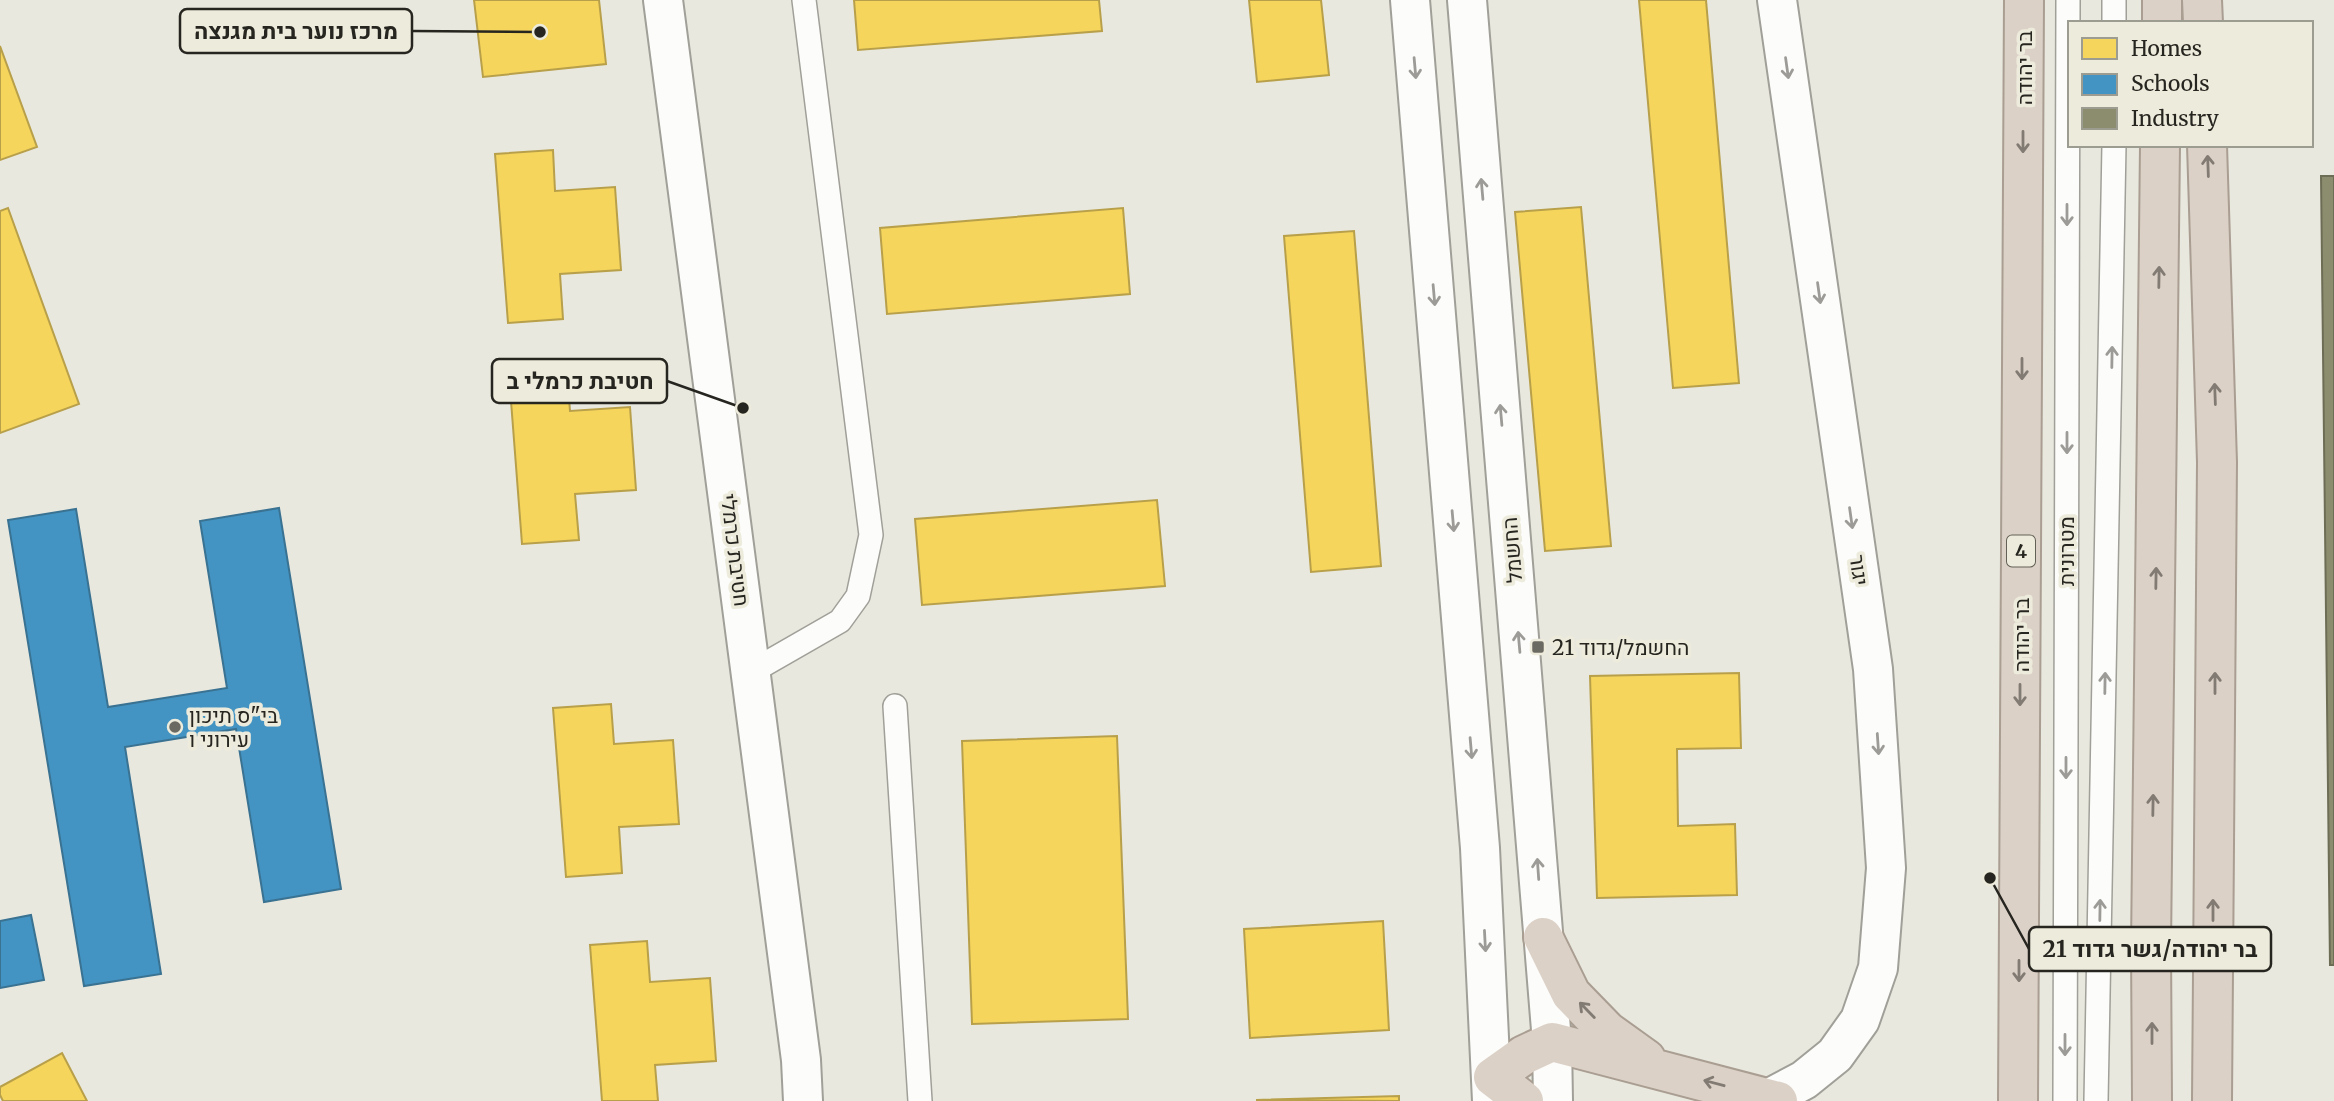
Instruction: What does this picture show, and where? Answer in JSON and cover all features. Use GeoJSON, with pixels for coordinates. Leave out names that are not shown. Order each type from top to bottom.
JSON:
{"type":"FeatureCollection","features":[{"type":"Feature","properties":{"kind":"highway","name":"בר יהודה"},"geometry":{"type":"LineString","coordinates":[[2018,1101],[2024,0]]}},
{"type":"Feature","properties":{"kind":"highway"},"geometry":{"type":"LineString","coordinates":[[2162,0],[2162,21]]}},
{"type":"Feature","properties":{"kind":"highway"},"geometry":{"type":"LineString","coordinates":[[2203,0],[2203,21]]}},
{"type":"Feature","properties":{"kind":"highway"},"geometry":{"type":"LineString","coordinates":[[2152,1101],[2160,147]]}},
{"type":"Feature","properties":{"kind":"highway"},"geometry":{"type":"LineString","coordinates":[[2207,147],[2217,462],[2212,1101]]}},
{"type":"Feature","properties":{"kind":"highway"},"geometry":{"type":"LineString","coordinates":[[1543,937],[1572,994],[1607,1031],[1659,1069]]}},
{"type":"Feature","properties":{"kind":"highway"},"geometry":{"type":"LineString","coordinates":[[1524,1101],[1492,1089],[1524,1055],[1552,1042],[1774,1100]]}},
{"type":"Feature","properties":{"kind":"street","name":"חטיבת כרמלי"},"geometry":{"type":"LineString","coordinates":[[663,0],[801,1060],[803,1101]]}},
{"type":"Feature","properties":{"kind":"street"},"geometry":{"type":"LineString","coordinates":[[1410,0],[1479,834],[1492,1089]]}},
{"type":"Feature","properties":{"kind":"street","name":"החשמל"},"geometry":{"type":"LineString","coordinates":[[1467,0],[1552,1042],[1553,1101]]}},
{"type":"Feature","properties":{"kind":"street","name":"יגור"},"geometry":{"type":"LineString","coordinates":[[1774,1100],[1835,1055],[1860,1020],[1878,968],[1885,868],[1873,669],[1777,0]]}},
{"type":"Feature","properties":{"kind":"lane"},"geometry":{"type":"LineString","coordinates":[[751,672],[840,621],[858,596],[871,535],[804,0]]}},
{"type":"Feature","properties":{"kind":"lane","name":"מטרונית"},"geometry":{"type":"LineString","coordinates":[[2065,1101],[2068,0]]}},
{"type":"Feature","properties":{"kind":"lane"},"geometry":{"type":"LineString","coordinates":[[2114,0],[2114,21]]}},
{"type":"Feature","properties":{"kind":"lane","name":"מטרונית"},"geometry":{"type":"LineString","coordinates":[[2096,1101],[2114,147]]}},
{"type":"Feature","properties":{"kind":"lane"},"geometry":{"type":"LineString","coordinates":[[895,706],[920,1101]]}},
{"type":"Feature","properties":{"kind":"building: Homes"},"geometry":{"type":"Polygon","coordinates":[[[474,0],[599,0],[606,64],[483,77],[474,0]]]}},
{"type":"Feature","properties":{"kind":"building: Homes"},"geometry":{"type":"Polygon","coordinates":[[[854,0],[1099,0],[1102,31],[858,50],[854,0]]]}},
{"type":"Feature","properties":{"kind":"building: Homes"},"geometry":{"type":"Polygon","coordinates":[[[1249,0],[1321,0],[1329,75],[1257,82],[1249,0]]]}},
{"type":"Feature","properties":{"kind":"building: Homes"},"geometry":{"type":"Polygon","coordinates":[[[1639,0],[1706,0],[1739,383],[1673,388],[1639,0]]]}},
{"type":"Feature","properties":{"kind":"building: Homes"},"geometry":{"type":"Polygon","coordinates":[[[0,46],[37,147],[0,160],[0,46]]]}},
{"type":"Feature","properties":{"kind":"building: Homes"},"geometry":{"type":"Polygon","coordinates":[[[553,150],[555,191],[615,187],[621,270],[560,274],[563,319],[508,323],[495,154],[553,150]]]}},
{"type":"Feature","properties":{"kind":"building: Homes"},"geometry":{"type":"Polygon","coordinates":[[[1581,207],[1611,546],[1545,551],[1515,212],[1581,207]]]}},
{"type":"Feature","properties":{"kind":"building: Homes"},"geometry":{"type":"Polygon","coordinates":[[[8,208],[79,404],[0,433],[0,211],[8,208]]]}},
{"type":"Feature","properties":{"kind":"building: Homes"},"geometry":{"type":"Polygon","coordinates":[[[1123,208],[1130,294],[887,314],[880,228],[1123,208]]]}},
{"type":"Feature","properties":{"kind":"building: Homes"},"geometry":{"type":"Polygon","coordinates":[[[1354,231],[1381,566],[1311,572],[1284,236],[1354,231]]]}},
{"type":"Feature","properties":{"kind":"building: Homes"},"geometry":{"type":"Polygon","coordinates":[[[567,371],[570,411],[630,407],[636,490],[575,494],[579,540],[522,544],[509,375],[567,371]]]}},
{"type":"Feature","properties":{"kind":"building: Homes"},"geometry":{"type":"Polygon","coordinates":[[[1157,500],[1165,586],[922,605],[915,519],[1157,500]]]}},
{"type":"Feature","properties":{"kind":"building: Homes"},"geometry":{"type":"Polygon","coordinates":[[[1739,673],[1741,748],[1677,749],[1678,826],[1735,824],[1737,895],[1597,898],[1590,676],[1739,673]]]}},
{"type":"Feature","properties":{"kind":"building: Homes"},"geometry":{"type":"Polygon","coordinates":[[[611,704],[614,744],[673,740],[679,824],[619,827],[622,873],[566,877],[553,708],[611,704]]]}},
{"type":"Feature","properties":{"kind":"building: Homes"},"geometry":{"type":"Polygon","coordinates":[[[1117,736],[1128,1019],[972,1024],[962,741],[1117,736]]]}},
{"type":"Feature","properties":{"kind":"building: Homes"},"geometry":{"type":"Polygon","coordinates":[[[1383,921],[1389,1030],[1250,1038],[1244,929],[1383,921]]]}},
{"type":"Feature","properties":{"kind":"building: Homes"},"geometry":{"type":"Polygon","coordinates":[[[647,941],[650,982],[710,978],[716,1061],[655,1065],[658,1101],[602,1101],[590,945],[647,941]]]}},
{"type":"Feature","properties":{"kind":"building: Homes"},"geometry":{"type":"Polygon","coordinates":[[[62,1053],[87,1101],[3,1101],[0,1087],[62,1053]]]}},
{"type":"Feature","properties":{"kind":"building: Homes"},"geometry":{"type":"Polygon","coordinates":[[[1399,1096],[1399,1101],[1256,1100],[1399,1096]]]}},
{"type":"Feature","properties":{"kind":"building: Schools"},"geometry":{"type":"Polygon","coordinates":[[[279,508],[341,889],[264,902],[236,729],[125,747],[161,974],[84,986],[8,520],[76,509],[108,707],[227,688],[200,521],[279,508]]]}},
{"type":"Feature","properties":{"kind":"building: Schools"},"geometry":{"type":"Polygon","coordinates":[[[31,915],[44,980],[0,988],[0,921],[31,915]]]}},
{"type":"Feature","properties":{"kind":"building: Industry"},"geometry":{"type":"Polygon","coordinates":[[[2321,176],[2334,176],[2334,965],[2330,965],[2321,176]]]}},
{"type":"Feature","properties":{"kind":"place","name":"מרכז נוער בית מגנצה"},"geometry":{"type":"Point","coordinates":[540,32]}},
{"type":"Feature","properties":{"kind":"place","name":"חטיבת כרמלי ב"},"geometry":{"type":"Point","coordinates":[743,408]}},
{"type":"Feature","properties":{"kind":"place","name":"החשמל/גדוד 21"},"geometry":{"type":"Point","coordinates":[1538,647]}},
{"type":"Feature","properties":{"kind":"place","name":"בי\"ס תיכון עירוני ו"},"geometry":{"type":"Point","coordinates":[175,727]}},
{"type":"Feature","properties":{"kind":"place","name":"בר יהודה/גשר גדוד 21"},"geometry":{"type":"Point","coordinates":[1990,878]}}]}
